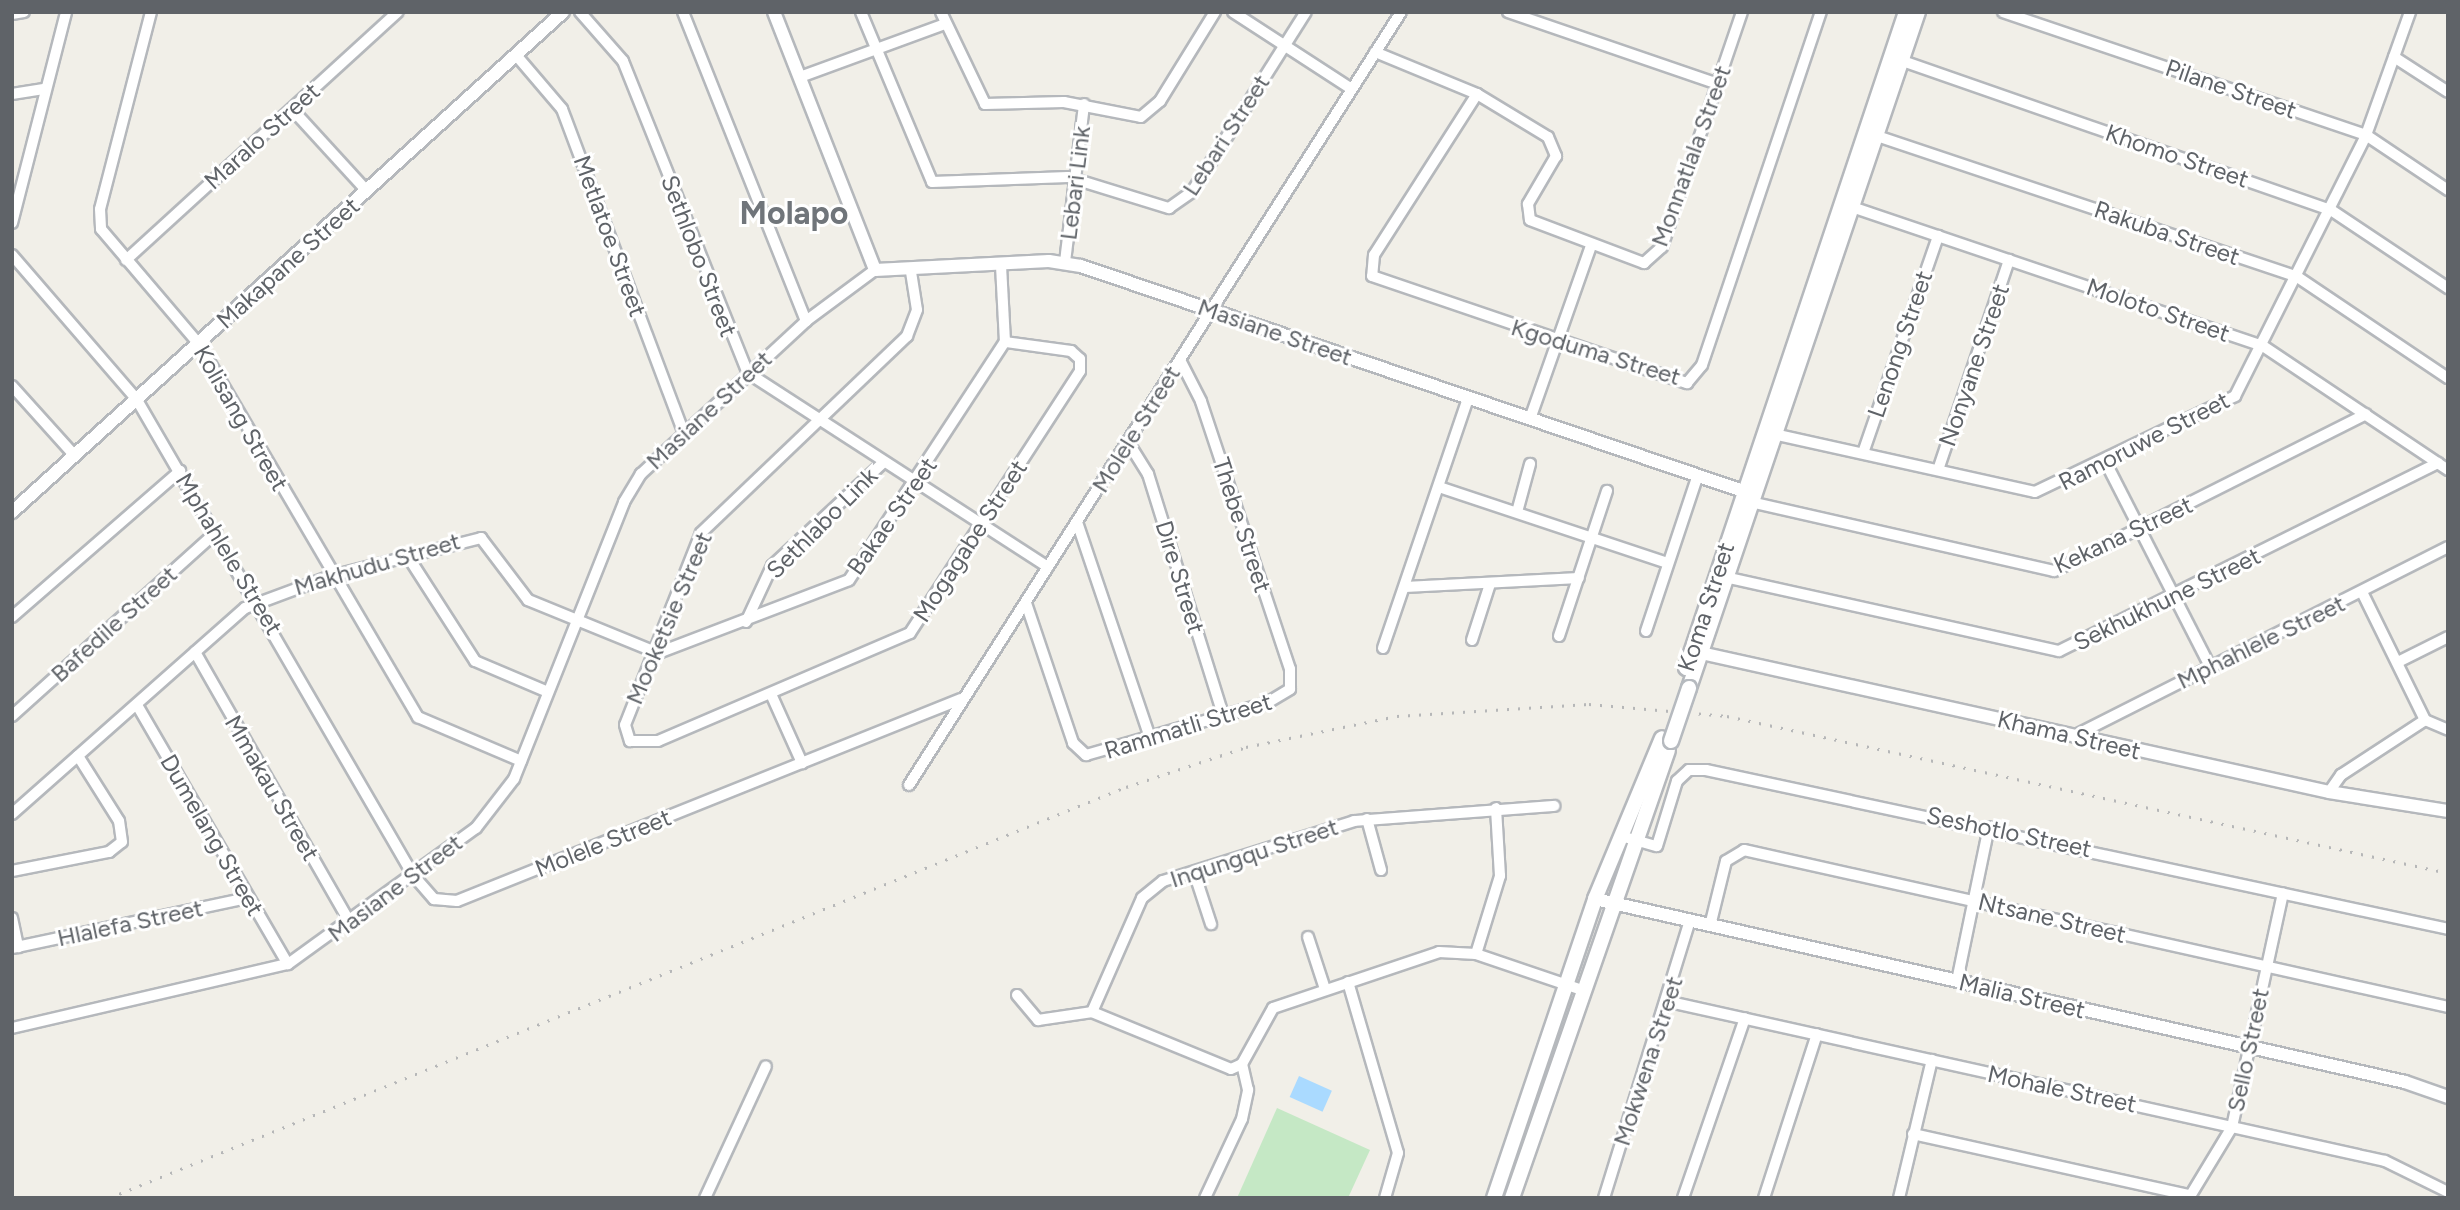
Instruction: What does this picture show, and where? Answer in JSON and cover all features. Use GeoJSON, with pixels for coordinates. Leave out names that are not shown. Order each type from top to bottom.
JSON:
{"type":"FeatureCollection","features":[{"type":"Feature","properties":{"kind":"main road","name":"Koma Street"},"geometry":{"type":"LineString","coordinates":[[1494,1198],[1595,899],[1627,838],[1667,740],[1896,58],[1906,12]]}},
{"type":"Feature","properties":{"kind":"main road","name":"Koma Street"},"geometry":{"type":"LineString","coordinates":[[1896,58],[1918,12]]}},
{"type":"Feature","properties":{"kind":"main road","name":"Koma Street"},"geometry":{"type":"LineString","coordinates":[[1511,1198],[1611,904],[1627,838]]}},
{"type":"Feature","properties":{"kind":"street"},"geometry":{"type":"LineString","coordinates":[[12,14],[24,12]]}},
{"type":"Feature","properties":{"kind":"street"},"geometry":{"type":"LineString","coordinates":[[12,223],[65,12]]}},
{"type":"Feature","properties":{"kind":"street","name":"Kolisang Street"},"geometry":{"type":"LineString","coordinates":[[151,12],[100,209],[101,229],[198,344],[331,576],[418,717],[521,761]]}},
{"type":"Feature","properties":{"kind":"street","name":"Maralo Street"},"geometry":{"type":"LineString","coordinates":[[126,260],[398,12]]}},
{"type":"Feature","properties":{"kind":"street","name":"Makapane Street"},"geometry":{"type":"LineString","coordinates":[[13,509],[75,456],[564,12]]}},
{"type":"Feature","properties":{"kind":"street","name":"Sethlobo Street"},"geometry":{"type":"LineString","coordinates":[[580,12],[623,61],[748,373]]}},
{"type":"Feature","properties":{"kind":"street"},"geometry":{"type":"LineString","coordinates":[[683,12],[806,321]]}},
{"type":"Feature","properties":{"kind":"street"},"geometry":{"type":"LineString","coordinates":[[774,12],[875,270]]}},
{"type":"Feature","properties":{"kind":"street"},"geometry":{"type":"LineString","coordinates":[[861,12],[875,51]]}},
{"type":"Feature","properties":{"kind":"street"},"geometry":{"type":"LineString","coordinates":[[941,12],[985,104],[1084,104],[1147,115],[1215,12]]}},
{"type":"Feature","properties":{"kind":"street"},"geometry":{"type":"LineString","coordinates":[[1233,12],[1350,88]]}},
{"type":"Feature","properties":{"kind":"street","name":"Lebari Street"},"geometry":{"type":"LineString","coordinates":[[875,51],[932,182],[1076,179],[1163,207],[1181,203],[1306,12]]}},
{"type":"Feature","properties":{"kind":"street","name":"Molele Street"},"geometry":{"type":"LineString","coordinates":[[413,875],[433,899],[457,901],[961,699],[1026,603],[1350,88],[1401,12]]}},
{"type":"Feature","properties":{"kind":"street"},"geometry":{"type":"LineString","coordinates":[[1508,12],[1718,84]]}},
{"type":"Feature","properties":{"kind":"street","name":"Monnatlala Street"},"geometry":{"type":"LineString","coordinates":[[1375,52],[1477,94],[1555,145],[1554,161],[1528,204],[1530,220],[1591,246],[1644,263],[1658,254],[1742,12]]}},
{"type":"Feature","properties":{"kind":"street","name":"Kgoduma Street"},"geometry":{"type":"LineString","coordinates":[[1477,94],[1374,255],[1371,273],[1387,285],[1672,381],[1696,378],[1821,12]]}},
{"type":"Feature","properties":{"kind":"street","name":"Pilane Street"},"geometry":{"type":"LineString","coordinates":[[2003,12],[2366,135],[2448,190]]}},
{"type":"Feature","properties":{"kind":"street","name":"Ramoruwe Street"},"geometry":{"type":"LineString","coordinates":[[1770,434],[2035,492],[2106,463],[2235,396],[2263,346],[2366,135],[2410,12]]}},
{"type":"Feature","properties":{"kind":"street"},"geometry":{"type":"LineString","coordinates":[[800,78],[945,24]]}},
{"type":"Feature","properties":{"kind":"street","name":"Metlatoe Street"},"geometry":{"type":"LineString","coordinates":[[516,55],[562,109],[683,431]]}},
{"type":"Feature","properties":{"kind":"street"},"geometry":{"type":"LineString","coordinates":[[2394,57],[2448,92]]}},
{"type":"Feature","properties":{"kind":"street","name":"Khomo Street"},"geometry":{"type":"LineString","coordinates":[[1896,58],[2331,210],[2448,288]]}},
{"type":"Feature","properties":{"kind":"street"},"geometry":{"type":"LineString","coordinates":[[12,94],[44,89]]}},
{"type":"Feature","properties":{"kind":"street","name":"Lebari Link"},"geometry":{"type":"LineString","coordinates":[[1065,262],[1084,104]]}},
{"type":"Feature","properties":{"kind":"street"},"geometry":{"type":"LineString","coordinates":[[292,109],[367,191]]}},
{"type":"Feature","properties":{"kind":"street","name":"Rakuba Street"},"geometry":{"type":"LineString","coordinates":[[1871,134],[2297,276],[2448,378]]}},
{"type":"Feature","properties":{"kind":"street","name":"Moloto Street"},"geometry":{"type":"LineString","coordinates":[[1847,206],[2263,346],[2443,467]]}},
{"type":"Feature","properties":{"kind":"street","name":"Lenong Street"},"geometry":{"type":"LineString","coordinates":[[1863,453],[1938,236]]}},
{"type":"Feature","properties":{"kind":"street"},"geometry":{"type":"LineString","coordinates":[[1530,419],[1591,246]]}},
{"type":"Feature","properties":{"kind":"street","name":"Mphahlele Street"},"geometry":{"type":"LineString","coordinates":[[12,255],[137,400],[257,600],[413,875]]}},
{"type":"Feature","properties":{"kind":"street","name":"Nonyane Street"},"geometry":{"type":"LineString","coordinates":[[1938,470],[2009,260]]}},
{"type":"Feature","properties":{"kind":"street","name":"Masiane Street"},"geometry":{"type":"LineString","coordinates":[[12,1028],[288,964],[350,923],[491,813],[521,761],[632,487],[683,431],[806,321],[875,270],[911,272],[1065,262],[1698,475],[1749,497]]}},
{"type":"Feature","properties":{"kind":"street"},"geometry":{"type":"LineString","coordinates":[[1001,265],[1004,342]]}},
{"type":"Feature","properties":{"kind":"street","name":"Mooketsie Street"},"geometry":{"type":"LineString","coordinates":[[626,737],[651,652],[708,523],[818,421],[913,327],[911,272]]}},
{"type":"Feature","properties":{"kind":"street","name":"Bakae Street"},"geometry":{"type":"LineString","coordinates":[[651,652],[681,649],[849,580],[918,484],[1004,342]]}},
{"type":"Feature","properties":{"kind":"street","name":"Mogagabe Street"},"geometry":{"type":"LineString","coordinates":[[626,737],[649,744],[904,639],[982,524],[1081,364],[1071,351],[1004,342]]}},
{"type":"Feature","properties":{"kind":"street","name":"Thebe Street"},"geometry":{"type":"LineString","coordinates":[[1180,360],[1197,387],[1290,669],[1287,693]]}},
{"type":"Feature","properties":{"kind":"street"},"geometry":{"type":"LineString","coordinates":[[748,373],[883,463],[1048,566]]}},
{"type":"Feature","properties":{"kind":"street"},"geometry":{"type":"LineString","coordinates":[[12,386],[75,456]]}},
{"type":"Feature","properties":{"kind":"street"},"geometry":{"type":"LineString","coordinates":[[1383,648],[1468,398]]}},
{"type":"Feature","properties":{"kind":"street","name":"Kekana Street"},"geometry":{"type":"LineString","coordinates":[[1749,497],[2046,571],[2142,529],[2366,414]]}},
{"type":"Feature","properties":{"kind":"street","name":"Dire Street"},"geometry":{"type":"LineString","coordinates":[[1128,442],[1147,474],[1223,715]]}},
{"type":"Feature","properties":{"kind":"street","name":"Sethlabo Link"},"geometry":{"type":"LineString","coordinates":[[746,622],[772,566],[883,463]]}},
{"type":"Feature","properties":{"kind":"street"},"geometry":{"type":"LineString","coordinates":[[2106,463],[2210,666]]}},
{"type":"Feature","properties":{"kind":"street"},"geometry":{"type":"LineString","coordinates":[[1517,512],[1530,464]]}},
{"type":"Feature","properties":{"kind":"street","name":"Sekhukhune Street"},"geometry":{"type":"LineString","coordinates":[[1722,576],[2059,651],[2443,467]]}},
{"type":"Feature","properties":{"kind":"street"},"geometry":{"type":"LineString","coordinates":[[12,617],[180,471]]}},
{"type":"Feature","properties":{"kind":"street"},"geometry":{"type":"LineString","coordinates":[[1646,631],[1698,475]]}},
{"type":"Feature","properties":{"kind":"street"},"geometry":{"type":"LineString","coordinates":[[1439,487],[1667,563]]}},
{"type":"Feature","properties":{"kind":"street"},"geometry":{"type":"LineString","coordinates":[[1559,636],[1607,491]]}},
{"type":"Feature","properties":{"kind":"street"},"geometry":{"type":"LineString","coordinates":[[1077,522],[1150,738]]}},
{"type":"Feature","properties":{"kind":"street","name":"Bafedile Street"},"geometry":{"type":"LineString","coordinates":[[12,716],[216,532]]}},
{"type":"Feature","properties":{"kind":"street","name":"Makhudu Street"},"geometry":{"type":"LineString","coordinates":[[12,814],[257,600],[331,576],[481,538],[527,600],[577,621]]}},
{"type":"Feature","properties":{"kind":"street","name":"Mphahlele Street"},"geometry":{"type":"LineString","coordinates":[[2074,736],[2448,548]]}},
{"type":"Feature","properties":{"kind":"street"},"geometry":{"type":"LineString","coordinates":[[407,555],[475,661],[548,692]]}},
{"type":"Feature","properties":{"kind":"street"},"geometry":{"type":"LineString","coordinates":[[1405,587],[1579,578]]}},
{"type":"Feature","properties":{"kind":"street"},"geometry":{"type":"LineString","coordinates":[[1472,640],[1490,584]]}},
{"type":"Feature","properties":{"kind":"street"},"geometry":{"type":"LineString","coordinates":[[2362,592],[2425,720],[2435,728],[2448,730]]}},
{"type":"Feature","properties":{"kind":"street","name":"Rammatli Street"},"geometry":{"type":"LineString","coordinates":[[1026,603],[1078,751],[1104,753],[1287,693]]}},
{"type":"Feature","properties":{"kind":"street"},"geometry":{"type":"LineString","coordinates":[[577,621],[651,652]]}},
{"type":"Feature","properties":{"kind":"street"},"geometry":{"type":"LineString","coordinates":[[2398,662],[2448,638]]}},
{"type":"Feature","properties":{"kind":"street","name":"Mmakau Street"},"geometry":{"type":"LineString","coordinates":[[195,652],[350,923]]}},
{"type":"Feature","properties":{"kind":"street","name":"Khama Street"},"geometry":{"type":"LineString","coordinates":[[1697,652],[2329,792],[2448,811]]}},
{"type":"Feature","properties":{"kind":"street"},"geometry":{"type":"LineString","coordinates":[[771,694],[802,763]]}},
{"type":"Feature","properties":{"kind":"street"},"geometry":{"type":"LineString","coordinates":[[909,785],[961,699]]}},
{"type":"Feature","properties":{"kind":"street","name":"Dumelang Street"},"geometry":{"type":"LineString","coordinates":[[137,705],[288,964]]}},
{"type":"Feature","properties":{"kind":"street"},"geometry":{"type":"LineString","coordinates":[[2329,792],[2341,775],[2425,720]]}},
{"type":"Feature","properties":{"kind":"street"},"geometry":{"type":"LineString","coordinates":[[2435,728],[2448,721]]}},
{"type":"Feature","properties":{"kind":"street"},"geometry":{"type":"LineString","coordinates":[[12,871],[109,852],[122,842],[119,821],[78,756]]}},
{"type":"Feature","properties":{"kind":"street","name":"Seshotlo Street"},"geometry":{"type":"LineString","coordinates":[[1627,838],[1657,846],[1677,781],[1696,769],[1989,827],[2448,929]]}},
{"type":"Feature","properties":{"kind":"street","name":"Inqungqu Street"},"geometry":{"type":"LineString","coordinates":[[1092,1012],[1146,892],[1194,872],[1367,819],[1554,806]]}},
{"type":"Feature","properties":{"kind":"street"},"geometry":{"type":"LineString","coordinates":[[1476,954],[1500,876],[1496,808]]}},
{"type":"Feature","properties":{"kind":"street"},"geometry":{"type":"LineString","coordinates":[[1367,819],[1381,870]]}},
{"type":"Feature","properties":{"kind":"street"},"geometry":{"type":"LineString","coordinates":[[1957,981],[1989,827]]}},
{"type":"Feature","properties":{"kind":"street","name":"Ntsane Street"},"geometry":{"type":"LineString","coordinates":[[1710,926],[1726,861],[1739,850],[2448,1007]]}},
{"type":"Feature","properties":{"kind":"street"},"geometry":{"type":"LineString","coordinates":[[1194,872],[1211,924]]}},
{"type":"Feature","properties":{"kind":"street","name":"Sello Street"},"geometry":{"type":"LineString","coordinates":[[2189,1196],[2232,1127],[2283,893]]}},
{"type":"Feature","properties":{"kind":"street","name":"Hlalefa Street"},"geometry":{"type":"LineString","coordinates":[[15,948],[248,898]]}},
{"type":"Feature","properties":{"kind":"street","name":"Malia Street"},"geometry":{"type":"LineString","coordinates":[[1595,899],[1689,923],[2250,1047],[2448,1097]]}},
{"type":"Feature","properties":{"kind":"street"},"geometry":{"type":"LineString","coordinates":[[12,919],[15,948]]}},
{"type":"Feature","properties":{"kind":"street","name":"Mokwena Street"},"geometry":{"type":"LineString","coordinates":[[1604,1198],[1670,1002],[1689,923]]}},
{"type":"Feature","properties":{"kind":"street"},"geometry":{"type":"LineString","coordinates":[[1308,937],[1325,989]]}},
{"type":"Feature","properties":{"kind":"street"},"geometry":{"type":"LineString","coordinates":[[1205,1198],[1242,1119],[1248,1090],[1242,1064],[1269,1011],[1325,989],[1439,952],[1476,954],[1582,990]]}},
{"type":"Feature","properties":{"kind":"street"},"geometry":{"type":"LineString","coordinates":[[1348,982],[1396,1136],[1397,1167],[1385,1198]]}},
{"type":"Feature","properties":{"kind":"street"},"geometry":{"type":"LineString","coordinates":[[1017,995],[1038,1020],[1092,1012],[1225,1068],[1242,1064]]}},
{"type":"Feature","properties":{"kind":"street","name":"Mohale Street"},"geometry":{"type":"LineString","coordinates":[[1670,1002],[2385,1161],[2448,1192]]}},
{"type":"Feature","properties":{"kind":"street"},"geometry":{"type":"LineString","coordinates":[[1683,1198],[1745,1018]]}},
{"type":"Feature","properties":{"kind":"street"},"geometry":{"type":"LineString","coordinates":[[1764,1198],[1817,1034]]}},
{"type":"Feature","properties":{"kind":"street"},"geometry":{"type":"LineString","coordinates":[[1899,1198],[1932,1060]]}},
{"type":"Feature","properties":{"kind":"street"},"geometry":{"type":"LineString","coordinates":[[705,1198],[766,1066]]}},
{"type":"Feature","properties":{"kind":"street"},"geometry":{"type":"LineString","coordinates":[[1913,1134],[2189,1196]]}},
{"type":"Feature","properties":{"kind":"green space"},"geometry":{"type":"Polygon","coordinates":[[[1277,1108],[1370,1150],[1348,1198],[1237,1198],[1277,1108]]]}},
{"type":"Feature","properties":{"kind":"water"},"geometry":{"type":"Polygon","coordinates":[[[1299,1076],[1332,1091],[1323,1112],[1290,1097],[1299,1076]]]}},
{"type":"Feature","properties":{"kind":"railway"},"geometry":{"type":"LineString","coordinates":[[109,1198],[1126,787],[1246,747],[1397,716],[1589,704],[1727,716],[2448,873]]}},
{"type":"Feature","properties":{"kind":"district","name":"Molapo"},"geometry":{"type":"Point","coordinates":[794,213]}}]}
